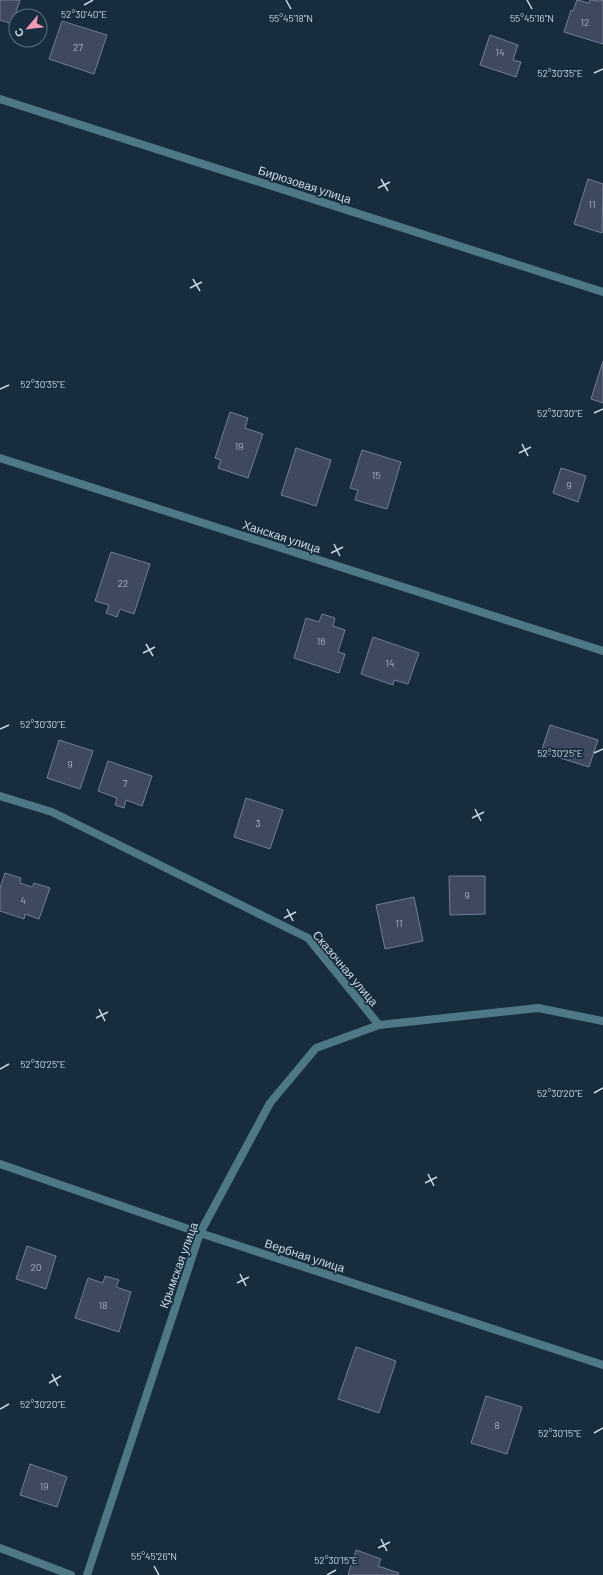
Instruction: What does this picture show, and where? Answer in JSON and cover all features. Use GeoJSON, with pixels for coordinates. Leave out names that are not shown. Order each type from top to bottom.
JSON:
{"type":"FeatureCollection","features":[{"type":"Feature","properties":{"kind":"street","name":"Бирюзовая улица"},"geometry":{"type":"LineString","coordinates":[[0,98],[603,292]]}},
{"type":"Feature","properties":{"kind":"street","name":"Ханская улица"},"geometry":{"type":"LineString","coordinates":[[0,458],[603,651]]}},
{"type":"Feature","properties":{"kind":"street","name":"Сказочная улица"},"geometry":{"type":"LineString","coordinates":[[0,796],[52,812],[308,938],[379,1025]]}},
{"type":"Feature","properties":{"kind":"street"},"geometry":{"type":"LineString","coordinates":[[379,1025],[538,1008],[603,1021]]}},
{"type":"Feature","properties":{"kind":"street","name":"Крымская улица"},"geometry":{"type":"LineString","coordinates":[[87,1575],[200,1233],[270,1103],[316,1048],[379,1025]]}},
{"type":"Feature","properties":{"kind":"street","name":"Вербная улица"},"geometry":{"type":"LineString","coordinates":[[0,1164],[200,1233],[603,1365]]}},
{"type":"Feature","properties":{"kind":"street"},"geometry":{"type":"LineString","coordinates":[[0,1548],[71,1575]]}},
{"type":"Feature","properties":{"kind":"building"},"geometry":{"type":"Polygon","coordinates":[[[0,0],[20,0],[17,8],[8,8],[8,23],[0,20],[0,0]]]}},
{"type":"Feature","properties":{"kind":"building"},"geometry":{"type":"Polygon","coordinates":[[[577,0],[589,3],[590,0],[603,0],[603,44],[564,32],[571,10],[573,11],[577,0]]]}},
{"type":"Feature","properties":{"kind":"building"},"geometry":{"type":"Polygon","coordinates":[[[62,21],[107,35],[94,74],[49,59],[62,21]]]}},
{"type":"Feature","properties":{"kind":"building"},"geometry":{"type":"Polygon","coordinates":[[[490,35],[518,45],[513,60],[521,62],[516,77],[480,65],[490,35]]]}},
{"type":"Feature","properties":{"kind":"building"},"geometry":{"type":"Polygon","coordinates":[[[588,179],[603,184],[602,233],[574,224],[588,179]]]}},
{"type":"Feature","properties":{"kind":"building"},"geometry":{"type":"Polygon","coordinates":[[[603,361],[603,403],[591,399],[603,361]]]}},
{"type":"Feature","properties":{"kind":"building"},"geometry":{"type":"Polygon","coordinates":[[[230,412],[248,418],[245,428],[263,434],[248,478],[218,468],[221,460],[215,458],[230,412]]]}},
{"type":"Feature","properties":{"kind":"building"},"geometry":{"type":"Polygon","coordinates":[[[296,448],[331,460],[316,506],[281,495],[296,448]]]}},
{"type":"Feature","properties":{"kind":"building"},"geometry":{"type":"Polygon","coordinates":[[[362,450],[401,462],[387,509],[355,500],[358,490],[350,488],[362,450]]]}},
{"type":"Feature","properties":{"kind":"building"},"geometry":{"type":"Polygon","coordinates":[[[561,468],[586,476],[578,502],[553,493],[561,468]]]}},
{"type":"Feature","properties":{"kind":"building"},"geometry":{"type":"Polygon","coordinates":[[[111,552],[150,564],[134,614],[120,609],[117,617],[106,613],[109,605],[95,601],[111,552]]]}},
{"type":"Feature","properties":{"kind":"building"},"geometry":{"type":"Polygon","coordinates":[[[322,614],[335,618],[333,626],[345,630],[338,652],[345,654],[339,673],[294,658],[306,618],[319,622],[322,614]]]}},
{"type":"Feature","properties":{"kind":"building"},"geometry":{"type":"Polygon","coordinates":[[[373,637],[419,653],[408,684],[394,680],[393,685],[361,674],[373,637]]]}},
{"type":"Feature","properties":{"kind":"building"},"geometry":{"type":"Polygon","coordinates":[[[550,725],[598,740],[589,767],[541,752],[550,725]]]}},
{"type":"Feature","properties":{"kind":"building"},"geometry":{"type":"Polygon","coordinates":[[[59,740],[93,751],[80,789],[47,778],[59,740]]]}},
{"type":"Feature","properties":{"kind":"building"},"geometry":{"type":"Polygon","coordinates":[[[108,761],[152,776],[142,806],[126,800],[124,808],[115,805],[117,798],[98,791],[108,761]]]}},
{"type":"Feature","properties":{"kind":"building"},"geometry":{"type":"Polygon","coordinates":[[[246,798],[283,810],[270,849],[234,837],[246,798]]]}},
{"type":"Feature","properties":{"kind":"building"},"geometry":{"type":"Polygon","coordinates":[[[5,873],[21,878],[20,883],[32,887],[34,883],[50,888],[39,919],[25,914],[24,919],[0,911],[0,888],[5,873]]]}},
{"type":"Feature","properties":{"kind":"building"},"geometry":{"type":"Polygon","coordinates":[[[449,876],[485,876],[485,914],[450,915],[449,876]]]}},
{"type":"Feature","properties":{"kind":"building"},"geometry":{"type":"Polygon","coordinates":[[[414,897],[423,941],[385,949],[376,905],[414,897]]]}},
{"type":"Feature","properties":{"kind":"building"},"geometry":{"type":"Polygon","coordinates":[[[27,1246],[56,1256],[46,1289],[16,1279],[27,1246]]]}},
{"type":"Feature","properties":{"kind":"building"},"geometry":{"type":"Polygon","coordinates":[[[105,1276],[119,1280],[116,1287],[131,1292],[119,1332],[75,1318],[88,1278],[103,1283],[105,1276]]]}},
{"type":"Feature","properties":{"kind":"building"},"geometry":{"type":"Polygon","coordinates":[[[356,1347],[396,1361],[379,1413],[338,1399],[356,1347]]]}},
{"type":"Feature","properties":{"kind":"building"},"geometry":{"type":"Polygon","coordinates":[[[486,1396],[522,1407],[507,1454],[471,1443],[486,1396]]]}},
{"type":"Feature","properties":{"kind":"building"},"geometry":{"type":"Polygon","coordinates":[[[30,1464],[67,1477],[57,1507],[20,1495],[30,1464]]]}},
{"type":"Feature","properties":{"kind":"building"},"geometry":{"type":"Polygon","coordinates":[[[356,1550],[381,1559],[378,1566],[399,1573],[398,1575],[348,1575],[356,1550]]]}}]}
